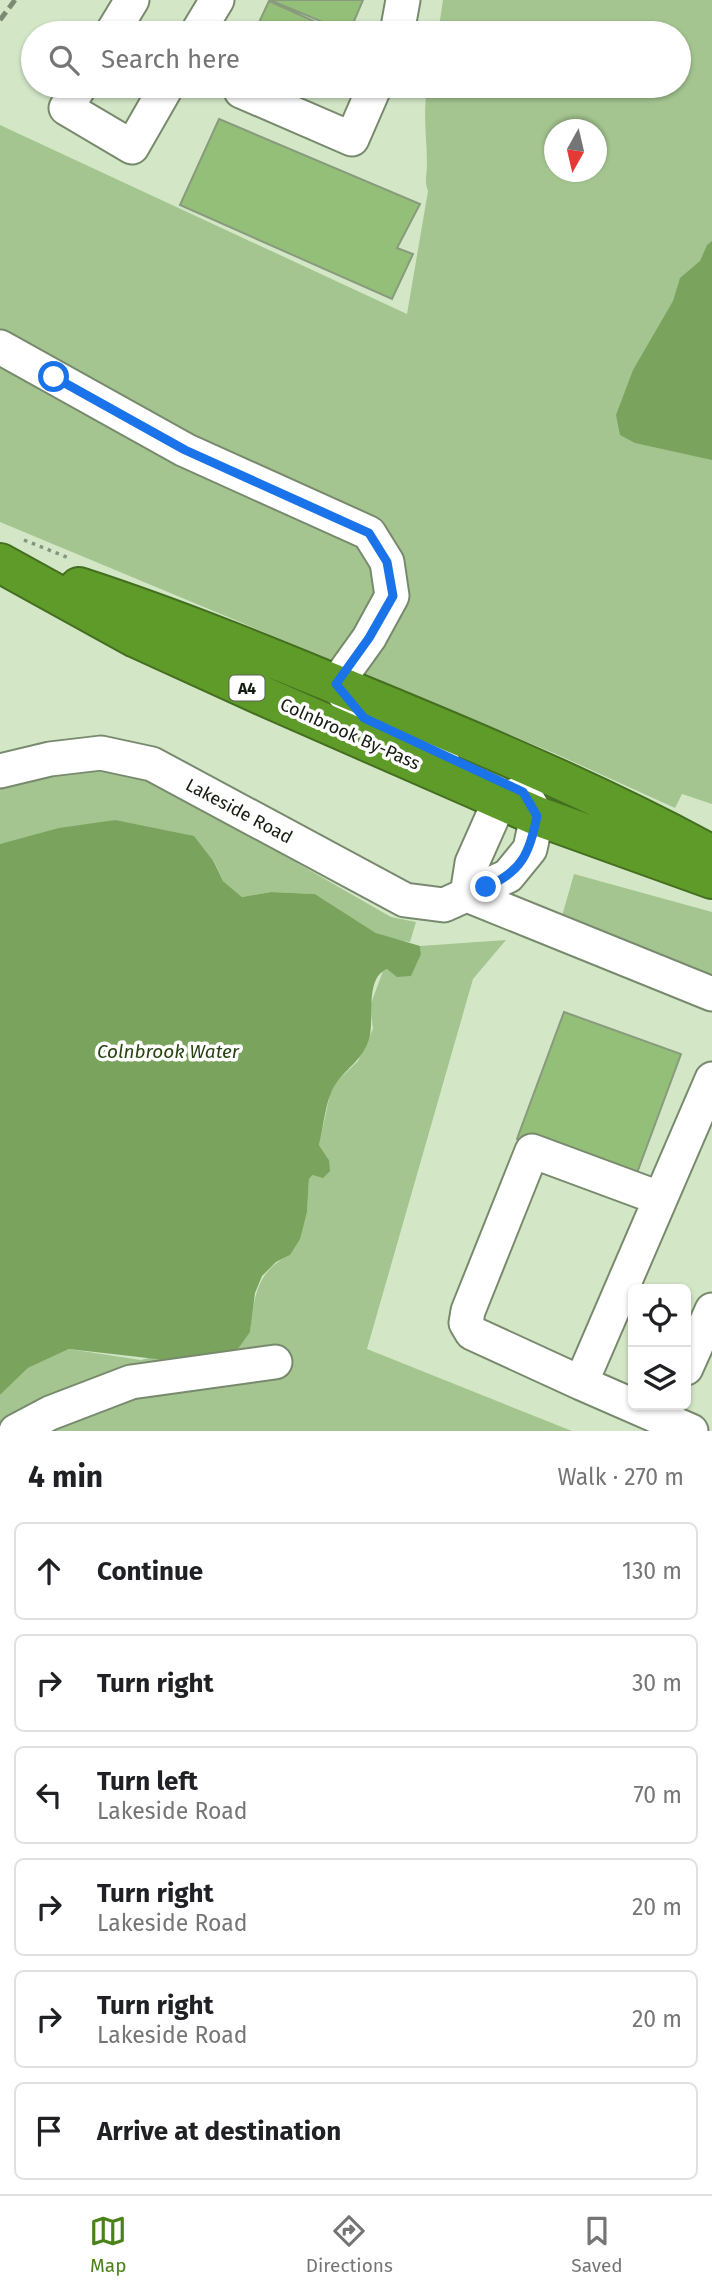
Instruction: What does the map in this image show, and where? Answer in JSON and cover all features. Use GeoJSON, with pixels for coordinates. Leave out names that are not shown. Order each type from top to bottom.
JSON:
{"type":"FeatureCollection","features":[{"type":"Feature","properties":{"kind":"highway","name":"Colnbrook By-Pass"},"geometry":{"type":"LineString","coordinates":[[0,562],[146,610],[336,684],[558,778],[646,819],[712,855]]}},
{"type":"Feature","properties":{"kind":"highway","name":"Colnbrook By-Pass"},"geometry":{"type":"LineString","coordinates":[[0,562],[136,638],[520,803],[712,879]]}},
{"type":"Feature","properties":{"kind":"lane"},"geometry":{"type":"LineString","coordinates":[[119,21],[132,0]]}},
{"type":"Feature","properties":{"kind":"lane"},"geometry":{"type":"LineString","coordinates":[[205,21],[217,0]]}},
{"type":"Feature","properties":{"kind":"lane"},"geometry":{"type":"LineString","coordinates":[[399,21],[403,0]]}},
{"type":"Feature","properties":{"kind":"lane"},"geometry":{"type":"LineString","coordinates":[[72,98],[66,108],[132,147],[160,98]]}},
{"type":"Feature","properties":{"kind":"lane"},"geometry":{"type":"LineString","coordinates":[[257,98],[352,139],[369,98]]}},
{"type":"Feature","properties":{"kind":"lane"},"geometry":{"type":"LineString","coordinates":[[0,347],[185,450],[369,533],[387,562],[393,596],[369,638],[336,684],[364,718],[520,803]]}},
{"type":"Feature","properties":{"kind":"lane","name":"Lakeside Road"},"geometry":{"type":"LineString","coordinates":[[0,771],[101,753],[152,764],[405,900],[444,905],[498,882],[520,863],[530,849],[520,803]]}},
{"type":"Feature","properties":{"kind":"lane"},"geometry":{"type":"LineString","coordinates":[[558,778],[520,803],[472,863],[467,895],[712,994]]}},
{"type":"Feature","properties":{"kind":"lane"},"geometry":{"type":"LineString","coordinates":[[581,1382],[712,1079]]}},
{"type":"Feature","properties":{"kind":"lane"},"geometry":{"type":"LineString","coordinates":[[659,1198],[532,1151],[468,1311],[466,1324],[472,1333],[581,1382],[674,1418]]}},
{"type":"Feature","properties":{"kind":"lane"},"geometry":{"type":"LineString","coordinates":[[691,1357],[712,1310]]}},
{"type":"Feature","properties":{"kind":"lane"},"geometry":{"type":"LineString","coordinates":[[16,1431],[50,1413],[131,1382],[275,1362]]}},
{"type":"Feature","properties":{"kind":"shaded area"},"geometry":{"type":"Polygon","coordinates":[[[443,0],[712,0],[712,804],[682,794],[675,808],[556,754],[0,522],[0,125],[407,314],[428,191],[426,98],[691,98],[691,21],[440,21],[443,0]]]}},
{"type":"Feature","properties":{"kind":"shaded area"},"geometry":{"type":"Polygon","coordinates":[[[80,769],[131,775],[172,791],[391,917],[416,922],[410,942],[394,940],[376,933],[315,894],[271,892],[242,897],[223,881],[214,861],[115,820],[0,844],[0,786],[80,769]]]}},
{"type":"Feature","properties":{"kind":"shaded area"},"geometry":{"type":"Polygon","coordinates":[[[574,874],[712,912],[712,1003],[556,937],[574,874]]]}},
{"type":"Feature","properties":{"kind":"shaded area"},"geometry":{"type":"Polygon","coordinates":[[[506,940],[473,979],[367,1349],[572,1431],[0,1431],[0,1395],[28,1368],[69,1349],[141,1360],[250,1332],[255,1297],[263,1277],[290,1255],[307,1212],[309,1179],[329,1160],[319,1145],[330,1094],[336,1082],[358,1061],[373,1029],[370,1006],[383,971],[421,954],[420,946],[506,940]]]}},
{"type":"Feature","properties":{"kind":"water"},"geometry":{"type":"Polygon","coordinates":[[[712,241],[712,460],[635,443],[620,435],[616,415],[633,370],[673,301],[680,278],[700,261],[707,245],[712,241]]]}},
{"type":"Feature","properties":{"kind":"water","name":"Colnbrook Water"},"geometry":{"type":"Polygon","coordinates":[[[115,820],[194,836],[214,862],[223,881],[242,897],[271,892],[315,894],[376,933],[420,946],[421,954],[411,976],[397,977],[387,969],[375,981],[369,1039],[359,1057],[337,1082],[327,1104],[319,1145],[329,1160],[330,1171],[323,1178],[313,1175],[309,1179],[307,1212],[300,1239],[290,1255],[276,1262],[262,1276],[255,1293],[250,1332],[235,1353],[182,1362],[69,1349],[28,1368],[0,1395],[0,844],[59,828],[115,820]]]}},
{"type":"Feature","properties":{"kind":"building"},"geometry":{"type":"Polygon","coordinates":[[[270,0],[363,0],[354,21],[320,21],[270,0]]]}},
{"type":"Feature","properties":{"kind":"building"},"geometry":{"type":"Polygon","coordinates":[[[269,1],[313,21],[260,21],[269,1]]]}},
{"type":"Feature","properties":{"kind":"building"},"geometry":{"type":"Polygon","coordinates":[[[219,119],[420,204],[397,248],[413,254],[392,299],[180,205],[219,119]]]}},
{"type":"Feature","properties":{"kind":"building"},"geometry":{"type":"Polygon","coordinates":[[[564,1012],[681,1054],[634,1181],[517,1139],[564,1012]]]}},
{"type":"Feature","properties":{"kind":"railway"},"geometry":{"type":"LineString","coordinates":[[0,20],[15,0]]}},
{"type":"Feature","properties":{"kind":"route"},"geometry":{"type":"LineString","coordinates":[[54,377],[185,450],[369,533],[387,562],[393,596],[369,638],[336,684],[364,718],[523,792],[537,816],[530,849],[508,876],[486,887]]}}]}
